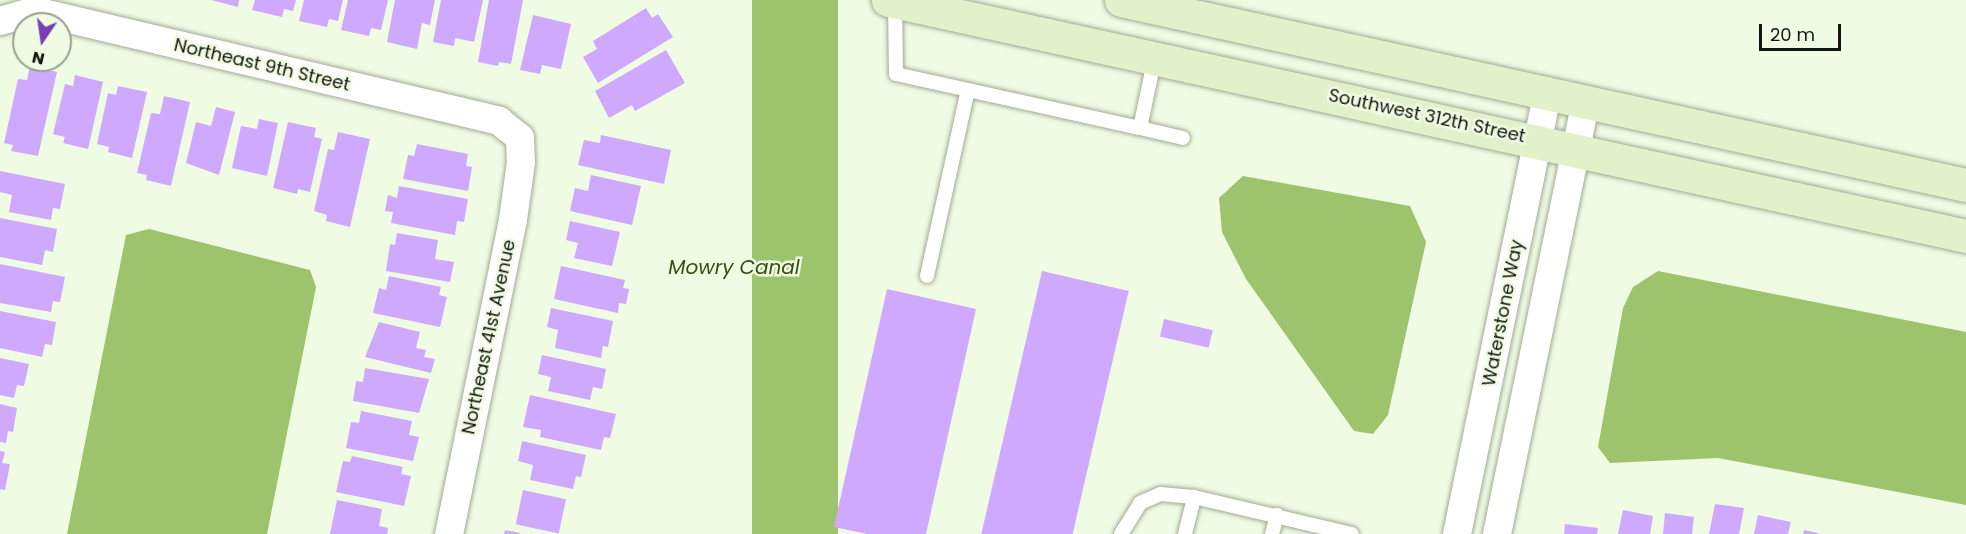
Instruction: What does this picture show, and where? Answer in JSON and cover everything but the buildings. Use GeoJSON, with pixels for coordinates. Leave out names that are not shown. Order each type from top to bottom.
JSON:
{"type":"FeatureCollection","features":[{"type":"Feature","properties":{"kind":"main road"},"geometry":{"type":"LineString","coordinates":[[1121,0],[1966,185]]}},
{"type":"Feature","properties":{"kind":"main road","name":"Southwest 312th Street"},"geometry":{"type":"LineString","coordinates":[[892,1],[1577,148],[1966,236]]}},
{"type":"Feature","properties":{"kind":"street","name":"Northeast 9th Street"},"geometry":{"type":"LineString","coordinates":[[0,21],[35,12],[499,121],[520,138]]}},
{"type":"Feature","properties":{"kind":"street","name":"Waterstone Way"},"geometry":{"type":"LineString","coordinates":[[1457,534],[1548,92]]}},
{"type":"Feature","properties":{"kind":"street"},"geometry":{"type":"LineString","coordinates":[[1497,534],[1586,100]]}},
{"type":"Feature","properties":{"kind":"street","name":"Northeast 41st Avenue"},"geometry":{"type":"LineString","coordinates":[[449,534],[513,220],[521,162],[520,138]]}},
{"type":"Feature","properties":{"kind":"lane"},"geometry":{"type":"LineString","coordinates":[[892,1],[896,74],[1183,138]]}},
{"type":"Feature","properties":{"kind":"lane"},"geometry":{"type":"LineString","coordinates":[[1140,128],[1155,57]]}},
{"type":"Feature","properties":{"kind":"lane"},"geometry":{"type":"LineString","coordinates":[[927,276],[968,90]]}},
{"type":"Feature","properties":{"kind":"lane"},"geometry":{"type":"LineString","coordinates":[[1121,534],[1140,503],[1160,494],[1194,497],[1352,534]]}},
{"type":"Feature","properties":{"kind":"lane"},"geometry":{"type":"LineString","coordinates":[[1185,534],[1194,497]]}},
{"type":"Feature","properties":{"kind":"lane"},"geometry":{"type":"LineString","coordinates":[[1272,534],[1277,515]]}},
{"type":"Feature","properties":{"kind":"water"},"geometry":{"type":"Polygon","coordinates":[[[752,0],[838,0],[838,534],[752,534],[752,0]]]}},
{"type":"Feature","properties":{"kind":"water"},"geometry":{"type":"Polygon","coordinates":[[[1243,176],[1410,206],[1426,242],[1388,415],[1373,434],[1354,431],[1246,279],[1222,232],[1219,198],[1243,176]]]}},
{"type":"Feature","properties":{"kind":"water"},"geometry":{"type":"Polygon","coordinates":[[[149,229],[310,270],[316,287],[267,534],[67,534],[126,235],[149,229]]]}},
{"type":"Feature","properties":{"kind":"water"},"geometry":{"type":"Polygon","coordinates":[[[1658,271],[1966,332],[1966,505],[1718,458],[1610,463],[1598,447],[1623,308],[1633,287],[1658,271]]]}},
{"type":"Feature","properties":{"kind":"water label","name":"Mowry Canal"},"geometry":{"type":"Point","coordinates":[734,267]}}]}
